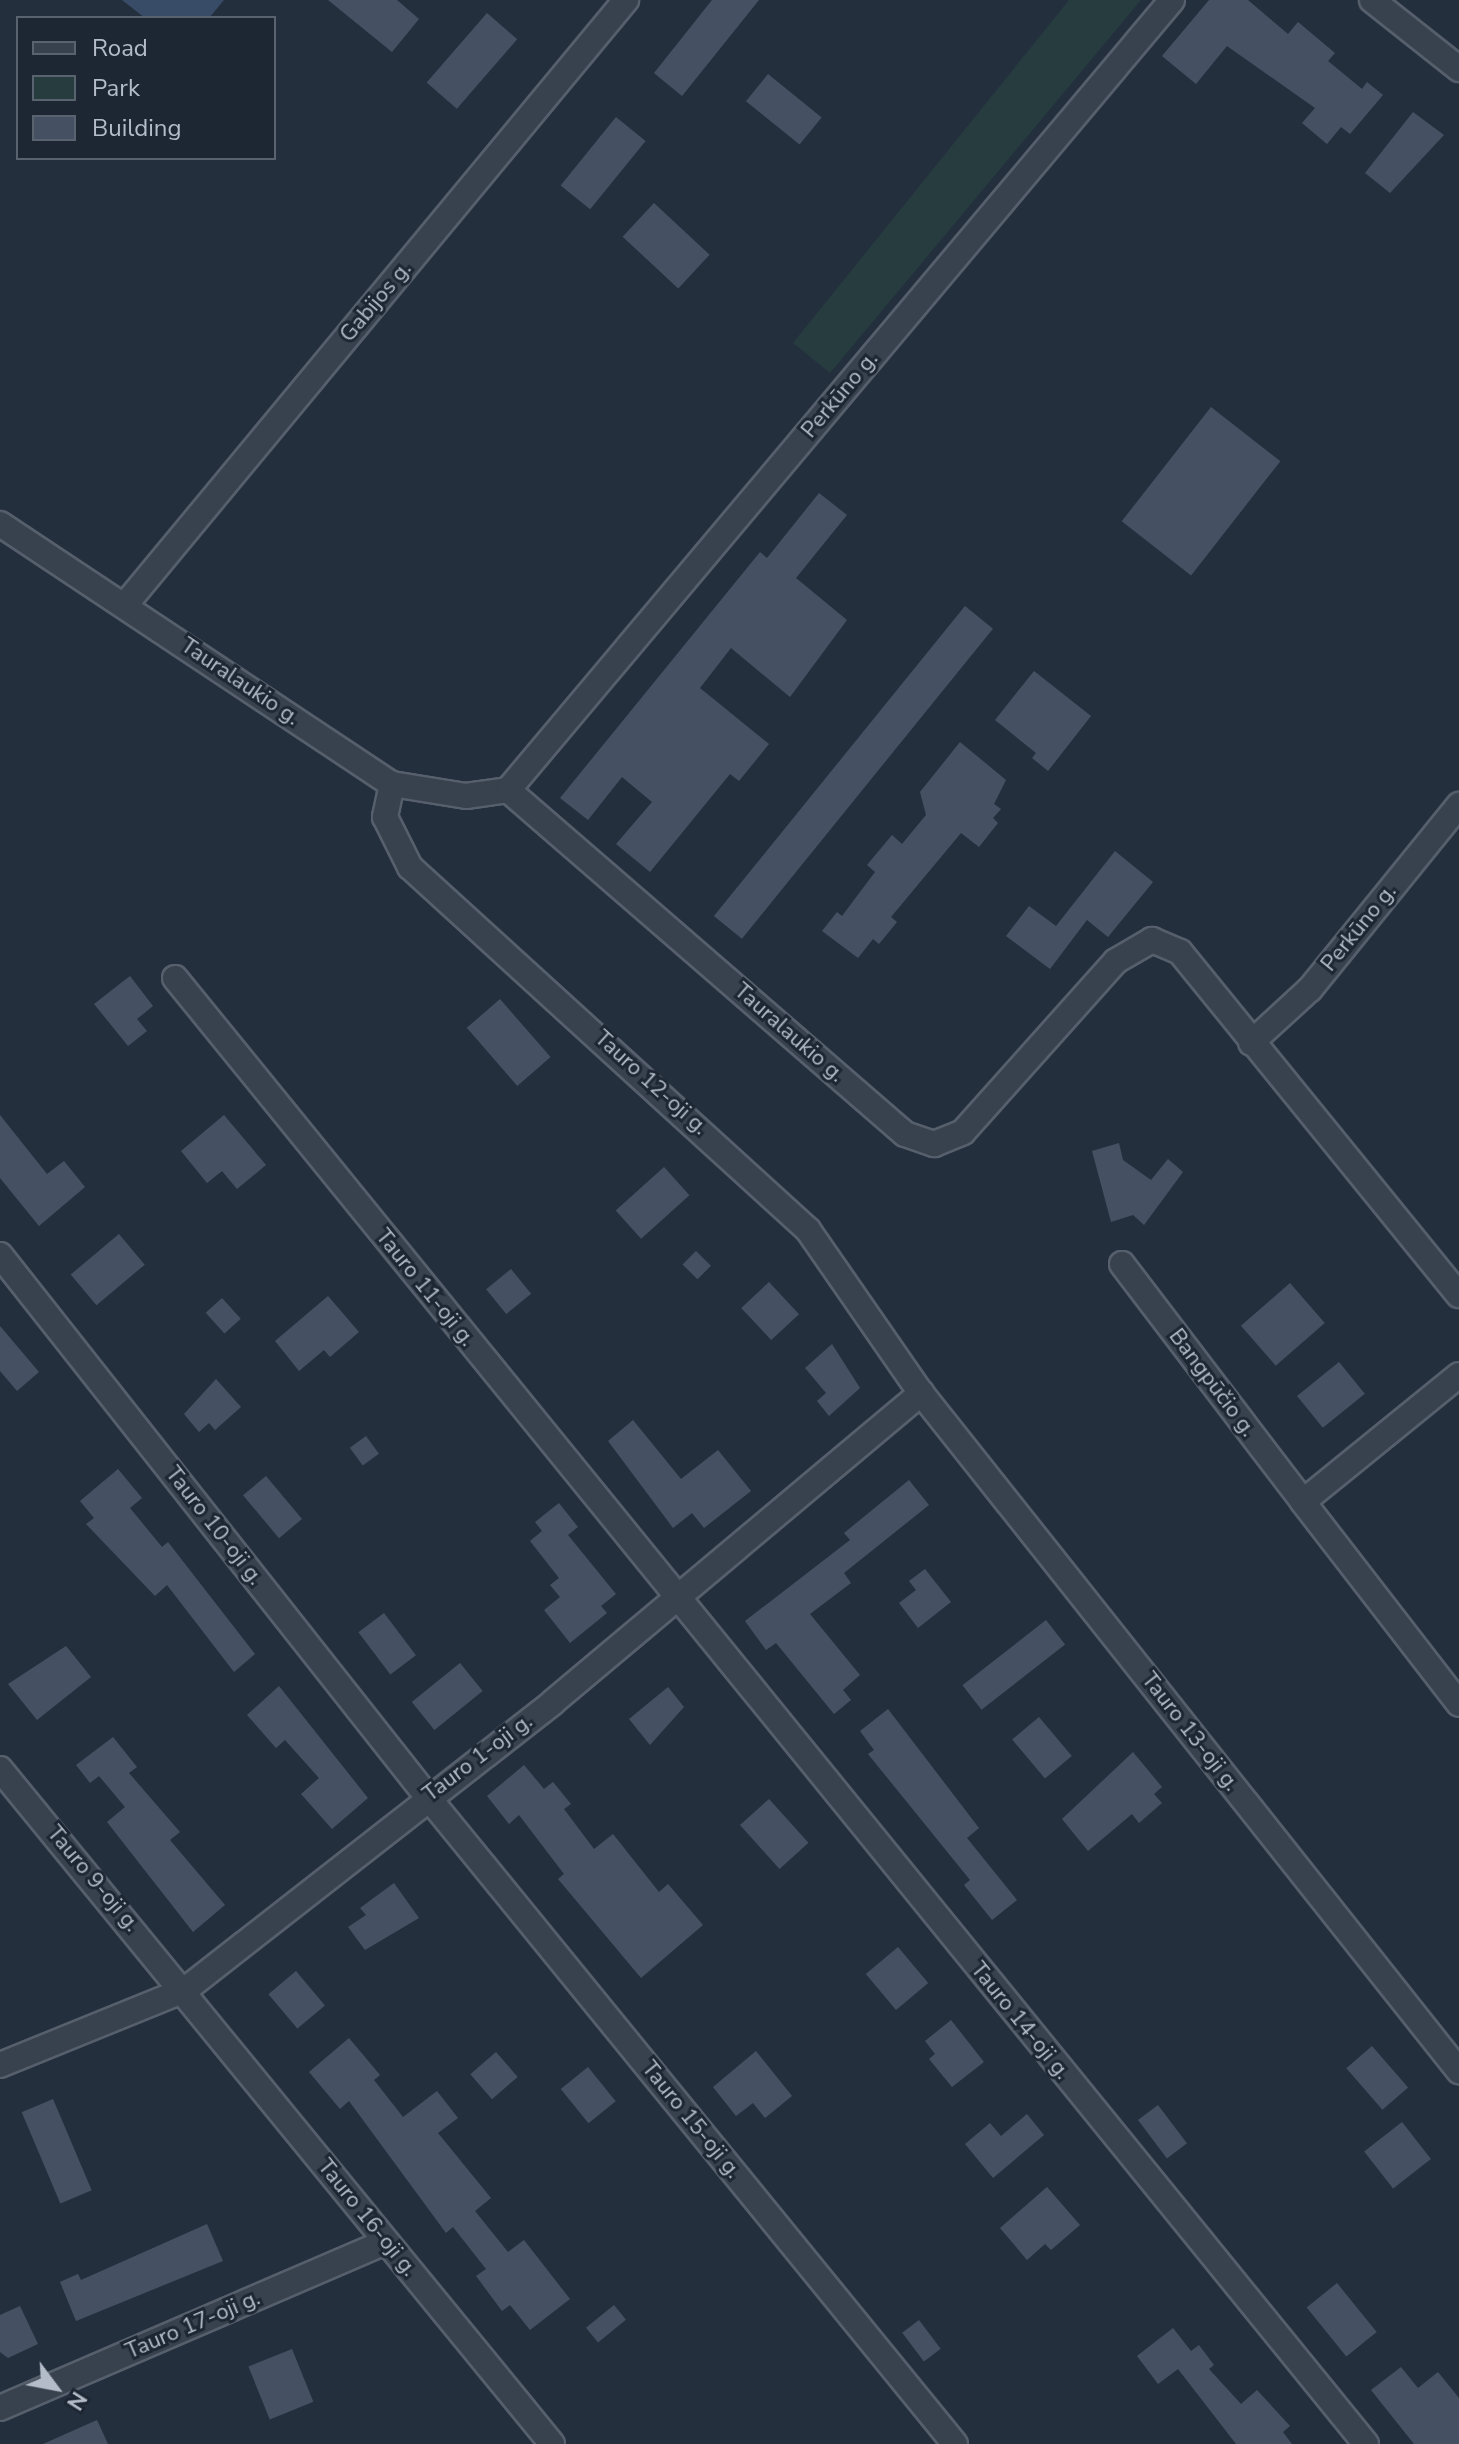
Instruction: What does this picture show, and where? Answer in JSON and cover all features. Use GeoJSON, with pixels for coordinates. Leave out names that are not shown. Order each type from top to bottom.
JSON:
{"type":"FeatureCollection","features":[{"type":"Feature","properties":{"kind":"street","name":"Gabijos g."},"geometry":{"type":"LineString","coordinates":[[125,605],[626,0]]}},
{"type":"Feature","properties":{"kind":"street","name":"Perkūno g."},"geometry":{"type":"LineString","coordinates":[[508,790],[1172,0]]}},
{"type":"Feature","properties":{"kind":"street"},"geometry":{"type":"LineString","coordinates":[[1372,0],[1459,69]]}},
{"type":"Feature","properties":{"kind":"street","name":"Tauralaukio g."},"geometry":{"type":"LineString","coordinates":[[0,524],[392,784],[466,796],[508,790],[905,1134],[934,1144],[963,1132],[1116,961],[1152,940],[1180,952],[1459,1295]]}},
{"type":"Feature","properties":{"kind":"street","name":"Tauro 12-oji g."},"geometry":{"type":"LineString","coordinates":[[392,784],[385,817],[410,867],[808,1230],[921,1393]]}},
{"type":"Feature","properties":{"kind":"street","name":"Perkūno g."},"geometry":{"type":"LineString","coordinates":[[1251,1043],[1310,989],[1459,805]]}},
{"type":"Feature","properties":{"kind":"street","name":"Tauro 11-oji g."},"geometry":{"type":"LineString","coordinates":[[175,978],[674,1599]]}},
{"type":"Feature","properties":{"kind":"street","name":"Tauro 10-oji g."},"geometry":{"type":"LineString","coordinates":[[0,1255],[427,1796]]}},
{"type":"Feature","properties":{"kind":"street","name":"Bangpūčio g."},"geometry":{"type":"LineString","coordinates":[[1122,1264],[1459,1704]]}},
{"type":"Feature","properties":{"kind":"street"},"geometry":{"type":"LineString","coordinates":[[1303,1502],[1459,1375]]}},
{"type":"Feature","properties":{"kind":"street","name":"Tauro 1-oji g."},"geometry":{"type":"LineString","coordinates":[[0,2065],[185,1990],[674,1599],[921,1393]]}},
{"type":"Feature","properties":{"kind":"street","name":"Tauro 13-oji g."},"geometry":{"type":"LineString","coordinates":[[921,1393],[1459,2071]]}},
{"type":"Feature","properties":{"kind":"street","name":"Tauro 14-oji g."},"geometry":{"type":"LineString","coordinates":[[674,1599],[1366,2444]]}},
{"type":"Feature","properties":{"kind":"street","name":"Tauro 9-oji g."},"geometry":{"type":"LineString","coordinates":[[0,1769],[185,1990]]}},
{"type":"Feature","properties":{"kind":"street","name":"Tauro 15-oji g."},"geometry":{"type":"LineString","coordinates":[[427,1796],[955,2444]]}},
{"type":"Feature","properties":{"kind":"street","name":"Tauro 16-oji g."},"geometry":{"type":"LineString","coordinates":[[185,1990],[385,2242],[552,2444]]}},
{"type":"Feature","properties":{"kind":"street","name":"Tauro 17-oji g."},"geometry":{"type":"LineString","coordinates":[[0,2408],[385,2242]]}},
{"type":"Feature","properties":{"kind":"green space"},"geometry":{"type":"Polygon","coordinates":[[[1069,0],[1141,0],[830,373],[793,343],[1069,0]]]}},
{"type":"Feature","properties":{"kind":"water"},"geometry":{"type":"Polygon","coordinates":[[[122,0],[224,0],[211,16],[142,16],[122,0]]]}},
{"type":"Feature","properties":{"kind":"building"},"geometry":{"type":"Polygon","coordinates":[[[328,0],[397,0],[419,19],[392,52],[328,0]]]}},
{"type":"Feature","properties":{"kind":"building"},"geometry":{"type":"Polygon","coordinates":[[[712,0],[759,0],[682,96],[654,73],[712,0]]]}},
{"type":"Feature","properties":{"kind":"building"},"geometry":{"type":"Polygon","coordinates":[[[1209,0],[1248,0],[1288,34],[1298,22],[1335,53],[1328,61],[1362,89],[1367,82],[1383,95],[1350,134],[1341,127],[1327,144],[1302,123],[1315,108],[1227,46],[1196,84],[1162,56],[1209,0]]]}},
{"type":"Feature","properties":{"kind":"building"},"geometry":{"type":"Polygon","coordinates":[[[487,13],[517,39],[457,109],[427,82],[487,13]]]}},
{"type":"Feature","properties":{"kind":"building"},"geometry":{"type":"Polygon","coordinates":[[[768,74],[822,117],[800,145],[746,101],[768,74]]]}},
{"type":"Feature","properties":{"kind":"building"},"geometry":{"type":"Polygon","coordinates":[[[1413,112],[1444,135],[1390,193],[1365,173],[1413,112]]]}},
{"type":"Feature","properties":{"kind":"building"},"geometry":{"type":"Polygon","coordinates":[[[616,117],[646,141],[590,209],[561,185],[616,117]]]}},
{"type":"Feature","properties":{"kind":"building"},"geometry":{"type":"Polygon","coordinates":[[[654,203],[710,255],[678,288],[623,237],[654,203]]]}},
{"type":"Feature","properties":{"kind":"building"},"geometry":{"type":"Polygon","coordinates":[[[1211,407],[1280,461],[1191,575],[1122,521],[1211,407]]]}},
{"type":"Feature","properties":{"kind":"building"},"geometry":{"type":"Polygon","coordinates":[[[819,493],[847,515],[796,578],[847,620],[790,697],[731,648],[700,688],[769,744],[739,781],[730,774],[650,872],[616,844],[652,802],[622,777],[588,820],[560,798],[760,552],[767,558],[819,493]]]}},
{"type":"Feature","properties":{"kind":"building"},"geometry":{"type":"Polygon","coordinates":[[[965,606],[993,629],[742,939],[714,916],[965,606]]]}},
{"type":"Feature","properties":{"kind":"building"},"geometry":{"type":"Polygon","coordinates":[[[1034,671],[1091,716],[1048,771],[1032,758],[1036,753],[995,720],[1034,671]]]}},
{"type":"Feature","properties":{"kind":"building"},"geometry":{"type":"Polygon","coordinates":[[[960,742],[1006,780],[994,804],[1001,809],[993,818],[998,823],[979,847],[961,833],[891,917],[897,922],[879,944],[873,939],[858,958],[822,931],[837,912],[842,916],[875,872],[867,865],[892,835],[902,844],[926,815],[920,792],[960,742]]]}},
{"type":"Feature","properties":{"kind":"building"},"geometry":{"type":"Polygon","coordinates":[[[1115,851],[1153,882],[1108,937],[1087,920],[1050,969],[1006,936],[1029,906],[1056,926],[1115,851]]]}},
{"type":"Feature","properties":{"kind":"building"},"geometry":{"type":"Polygon","coordinates":[[[130,976],[153,1006],[137,1019],[147,1031],[128,1046],[94,1004],[130,976]]]}},
{"type":"Feature","properties":{"kind":"building"},"geometry":{"type":"Polygon","coordinates":[[[500,999],[551,1057],[517,1086],[467,1028],[500,999]]]}},
{"type":"Feature","properties":{"kind":"building"},"geometry":{"type":"Polygon","coordinates":[[[0,1115],[47,1174],[64,1161],[85,1187],[39,1226],[0,1178],[0,1115]]]}},
{"type":"Feature","properties":{"kind":"building"},"geometry":{"type":"Polygon","coordinates":[[[224,1115],[266,1165],[237,1189],[222,1171],[207,1183],[181,1151],[224,1115]]]}},
{"type":"Feature","properties":{"kind":"building"},"geometry":{"type":"Polygon","coordinates":[[[1119,1143],[1123,1160],[1151,1180],[1168,1159],[1183,1172],[1144,1225],[1133,1215],[1111,1222],[1092,1151],[1119,1143]]]}},
{"type":"Feature","properties":{"kind":"building"},"geometry":{"type":"Polygon","coordinates":[[[664,1167],[689,1195],[641,1239],[616,1210],[664,1167]]]}},
{"type":"Feature","properties":{"kind":"building"},"geometry":{"type":"Polygon","coordinates":[[[119,1234],[145,1265],[96,1305],[71,1274],[119,1234]]]}},
{"type":"Feature","properties":{"kind":"building"},"geometry":{"type":"Polygon","coordinates":[[[696,1251],[711,1266],[697,1279],[683,1264],[696,1251]]]}},
{"type":"Feature","properties":{"kind":"building"},"geometry":{"type":"Polygon","coordinates":[[[511,1269],[531,1294],[506,1314],[486,1289],[511,1269]]]}},
{"type":"Feature","properties":{"kind":"building"},"geometry":{"type":"Polygon","coordinates":[[[769,1282],[799,1314],[771,1340],[741,1308],[769,1282]]]}},
{"type":"Feature","properties":{"kind":"building"},"geometry":{"type":"Polygon","coordinates":[[[1290,1283],[1325,1323],[1276,1366],[1241,1326],[1290,1283]]]}},
{"type":"Feature","properties":{"kind":"building"},"geometry":{"type":"Polygon","coordinates":[[[328,1296],[359,1332],[330,1357],[324,1350],[299,1371],[275,1341],[328,1296]]]}},
{"type":"Feature","properties":{"kind":"building"},"geometry":{"type":"Polygon","coordinates":[[[222,1298],[241,1319],[224,1334],[206,1313],[222,1298]]]}},
{"type":"Feature","properties":{"kind":"building"},"geometry":{"type":"Polygon","coordinates":[[[0,1326],[39,1372],[17,1391],[0,1371],[0,1326]]]}},
{"type":"Feature","properties":{"kind":"building"},"geometry":{"type":"Polygon","coordinates":[[[832,1344],[860,1388],[829,1416],[817,1401],[826,1393],[805,1368],[832,1344]]]}},
{"type":"Feature","properties":{"kind":"building"},"geometry":{"type":"Polygon","coordinates":[[[1339,1362],[1365,1394],[1323,1428],[1297,1396],[1339,1362]]]}},
{"type":"Feature","properties":{"kind":"building"},"geometry":{"type":"Polygon","coordinates":[[[216,1379],[241,1407],[215,1430],[209,1423],[199,1432],[184,1414],[216,1379]]]}},
{"type":"Feature","properties":{"kind":"building"},"geometry":{"type":"Polygon","coordinates":[[[633,1420],[681,1479],[718,1450],[751,1491],[704,1528],[692,1513],[673,1528],[608,1441],[633,1420]]]}},
{"type":"Feature","properties":{"kind":"building"},"geometry":{"type":"Polygon","coordinates":[[[366,1436],[379,1454],[363,1466],[350,1448],[366,1436]]]}},
{"type":"Feature","properties":{"kind":"building"},"geometry":{"type":"Polygon","coordinates":[[[118,1469],[142,1498],[130,1508],[162,1547],[168,1542],[255,1654],[234,1672],[167,1585],[155,1596],[86,1524],[94,1518],[80,1501],[118,1469]]]}},
{"type":"Feature","properties":{"kind":"building"},"geometry":{"type":"Polygon","coordinates":[[[266,1476],[302,1519],[279,1538],[243,1495],[266,1476]]]}},
{"type":"Feature","properties":{"kind":"building"},"geometry":{"type":"Polygon","coordinates":[[[909,1480],[929,1505],[844,1573],[851,1583],[810,1614],[860,1675],[843,1690],[851,1700],[834,1714],[776,1643],[766,1650],[745,1621],[850,1540],[844,1533],[909,1480]]]}},
{"type":"Feature","properties":{"kind":"building"},"geometry":{"type":"Polygon","coordinates":[[[559,1503],[578,1527],[568,1535],[616,1594],[601,1606],[607,1613],[570,1643],[544,1610],[560,1597],[550,1585],[559,1578],[530,1541],[542,1531],[535,1522],[559,1503]]]}},
{"type":"Feature","properties":{"kind":"building"},"geometry":{"type":"Polygon","coordinates":[[[925,1569],[951,1602],[918,1628],[899,1603],[916,1590],[909,1581],[925,1569]]]}},
{"type":"Feature","properties":{"kind":"building"},"geometry":{"type":"Polygon","coordinates":[[[384,1613],[416,1655],[390,1675],[358,1632],[384,1613]]]}},
{"type":"Feature","properties":{"kind":"building"},"geometry":{"type":"Polygon","coordinates":[[[1046,1620],[1065,1644],[982,1710],[962,1685],[1046,1620]]]}},
{"type":"Feature","properties":{"kind":"building"},"geometry":{"type":"Polygon","coordinates":[[[66,1646],[91,1677],[37,1720],[8,1684],[66,1646]]]}},
{"type":"Feature","properties":{"kind":"building"},"geometry":{"type":"Polygon","coordinates":[[[460,1663],[483,1691],[434,1730],[412,1702],[460,1663]]]}},
{"type":"Feature","properties":{"kind":"building"},"geometry":{"type":"Polygon","coordinates":[[[279,1686],[368,1798],[332,1829],[301,1794],[319,1778],[285,1740],[276,1748],[247,1715],[279,1686]]]}},
{"type":"Feature","properties":{"kind":"building"},"geometry":{"type":"Polygon","coordinates":[[[668,1687],[684,1707],[650,1745],[629,1719],[668,1687]]]}},
{"type":"Feature","properties":{"kind":"building"},"geometry":{"type":"Polygon","coordinates":[[[888,1709],[979,1828],[967,1838],[1017,1900],[992,1920],[964,1885],[970,1880],[868,1754],[874,1750],[860,1731],[888,1709]]]}},
{"type":"Feature","properties":{"kind":"building"},"geometry":{"type":"Polygon","coordinates":[[[1039,1717],[1072,1756],[1045,1779],[1012,1739],[1039,1717]]]}},
{"type":"Feature","properties":{"kind":"building"},"geometry":{"type":"Polygon","coordinates":[[[113,1737],[137,1767],[129,1773],[180,1832],[170,1840],[225,1905],[193,1932],[107,1822],[125,1807],[99,1776],[90,1783],[76,1765],[113,1737]]]}},
{"type":"Feature","properties":{"kind":"building"},"geometry":{"type":"Polygon","coordinates":[[[1133,1752],[1162,1787],[1154,1794],[1162,1803],[1139,1823],[1132,1814],[1088,1851],[1062,1819],[1133,1752]]]}},
{"type":"Feature","properties":{"kind":"building"},"geometry":{"type":"Polygon","coordinates":[[[524,1765],[544,1789],[553,1782],[571,1804],[564,1809],[594,1849],[613,1834],[659,1892],[668,1884],[703,1925],[641,1978],[558,1879],[564,1874],[519,1815],[509,1824],[487,1796],[524,1765]]]}},
{"type":"Feature","properties":{"kind":"building"},"geometry":{"type":"Polygon","coordinates":[[[769,1799],[808,1843],[779,1869],[740,1825],[769,1799]]]}},
{"type":"Feature","properties":{"kind":"building"},"geometry":{"type":"Polygon","coordinates":[[[394,1883],[419,1918],[365,1950],[348,1927],[366,1915],[360,1908],[394,1883]]]}},
{"type":"Feature","properties":{"kind":"building"},"geometry":{"type":"Polygon","coordinates":[[[898,1947],[928,1983],[896,2010],[866,1974],[898,1947]]]}},
{"type":"Feature","properties":{"kind":"building"},"geometry":{"type":"Polygon","coordinates":[[[296,1971],[325,2005],[297,2029],[268,1994],[296,1971]]]}},
{"type":"Feature","properties":{"kind":"building"},"geometry":{"type":"Polygon","coordinates":[[[951,2020],[984,2062],[952,2087],[929,2059],[935,2054],[925,2041],[951,2020]]]}},
{"type":"Feature","properties":{"kind":"building"},"geometry":{"type":"Polygon","coordinates":[[[349,2038],[380,2075],[374,2080],[403,2117],[437,2091],[458,2118],[438,2133],[491,2198],[475,2211],[508,2252],[524,2240],[570,2299],[530,2330],[510,2305],[502,2311],[476,2276],[486,2269],[453,2227],[446,2233],[349,2101],[340,2109],[309,2072],[349,2038]]]}},
{"type":"Feature","properties":{"kind":"building"},"geometry":{"type":"Polygon","coordinates":[[[1372,2046],[1408,2088],[1382,2110],[1346,2068],[1372,2046]]]}},
{"type":"Feature","properties":{"kind":"building"},"geometry":{"type":"Polygon","coordinates":[[[756,2051],[792,2096],[765,2118],[753,2103],[736,2116],[713,2087],[756,2051]]]}},
{"type":"Feature","properties":{"kind":"building"},"geometry":{"type":"Polygon","coordinates":[[[496,2052],[518,2077],[492,2099],[470,2074],[496,2052]]]}},
{"type":"Feature","properties":{"kind":"building"},"geometry":{"type":"Polygon","coordinates":[[[588,2067],[616,2101],[588,2123],[561,2089],[588,2067]]]}},
{"type":"Feature","properties":{"kind":"building"},"geometry":{"type":"Polygon","coordinates":[[[53,2099],[92,2190],[60,2203],[22,2112],[53,2099]]]}},
{"type":"Feature","properties":{"kind":"building"},"geometry":{"type":"Polygon","coordinates":[[[1158,2105],[1187,2143],[1167,2158],[1138,2120],[1158,2105]]]}},
{"type":"Feature","properties":{"kind":"building"},"geometry":{"type":"Polygon","coordinates":[[[1027,2114],[1044,2135],[993,2178],[965,2144],[990,2123],[1001,2136],[1027,2114]]]}},
{"type":"Feature","properties":{"kind":"building"},"geometry":{"type":"Polygon","coordinates":[[[1402,2122],[1431,2159],[1393,2189],[1364,2152],[1402,2122]]]}},
{"type":"Feature","properties":{"kind":"building"},"geometry":{"type":"Polygon","coordinates":[[[1047,2187],[1080,2225],[1051,2250],[1045,2244],[1027,2260],[1000,2228],[1047,2187]]]}},
{"type":"Feature","properties":{"kind":"building"},"geometry":{"type":"Polygon","coordinates":[[[207,2224],[223,2261],[76,2321],[60,2282],[78,2274],[81,2280],[207,2224]]]}},
{"type":"Feature","properties":{"kind":"building"},"geometry":{"type":"Polygon","coordinates":[[[1337,2283],[1377,2332],[1346,2357],[1307,2308],[1337,2283]]]}},
{"type":"Feature","properties":{"kind":"building"},"geometry":{"type":"Polygon","coordinates":[[[614,2305],[626,2320],[598,2342],[586,2328],[614,2305]]]}},
{"type":"Feature","properties":{"kind":"building"},"geometry":{"type":"Polygon","coordinates":[[[20,2306],[38,2344],[8,2358],[0,2352],[0,2315],[20,2306]]]}},
{"type":"Feature","properties":{"kind":"building"},"geometry":{"type":"Polygon","coordinates":[[[919,2320],[941,2349],[924,2361],[902,2333],[919,2320]]]}},
{"type":"Feature","properties":{"kind":"building"},"geometry":{"type":"Polygon","coordinates":[[[1173,2328],[1191,2351],[1199,2345],[1214,2365],[1209,2369],[1241,2404],[1257,2390],[1290,2426],[1283,2432],[1292,2444],[1236,2444],[1178,2369],[1158,2384],[1137,2356],[1173,2328]]]}},
{"type":"Feature","properties":{"kind":"building"},"geometry":{"type":"Polygon","coordinates":[[[292,2349],[313,2402],[270,2419],[248,2367],[292,2349]]]}},
{"type":"Feature","properties":{"kind":"building"},"geometry":{"type":"Polygon","coordinates":[[[1401,2367],[1418,2388],[1438,2372],[1459,2398],[1459,2444],[1414,2444],[1371,2390],[1401,2367]]]}},
{"type":"Feature","properties":{"kind":"building"},"geometry":{"type":"Polygon","coordinates":[[[97,2420],[108,2444],[43,2444],[97,2420]]]}}]}
